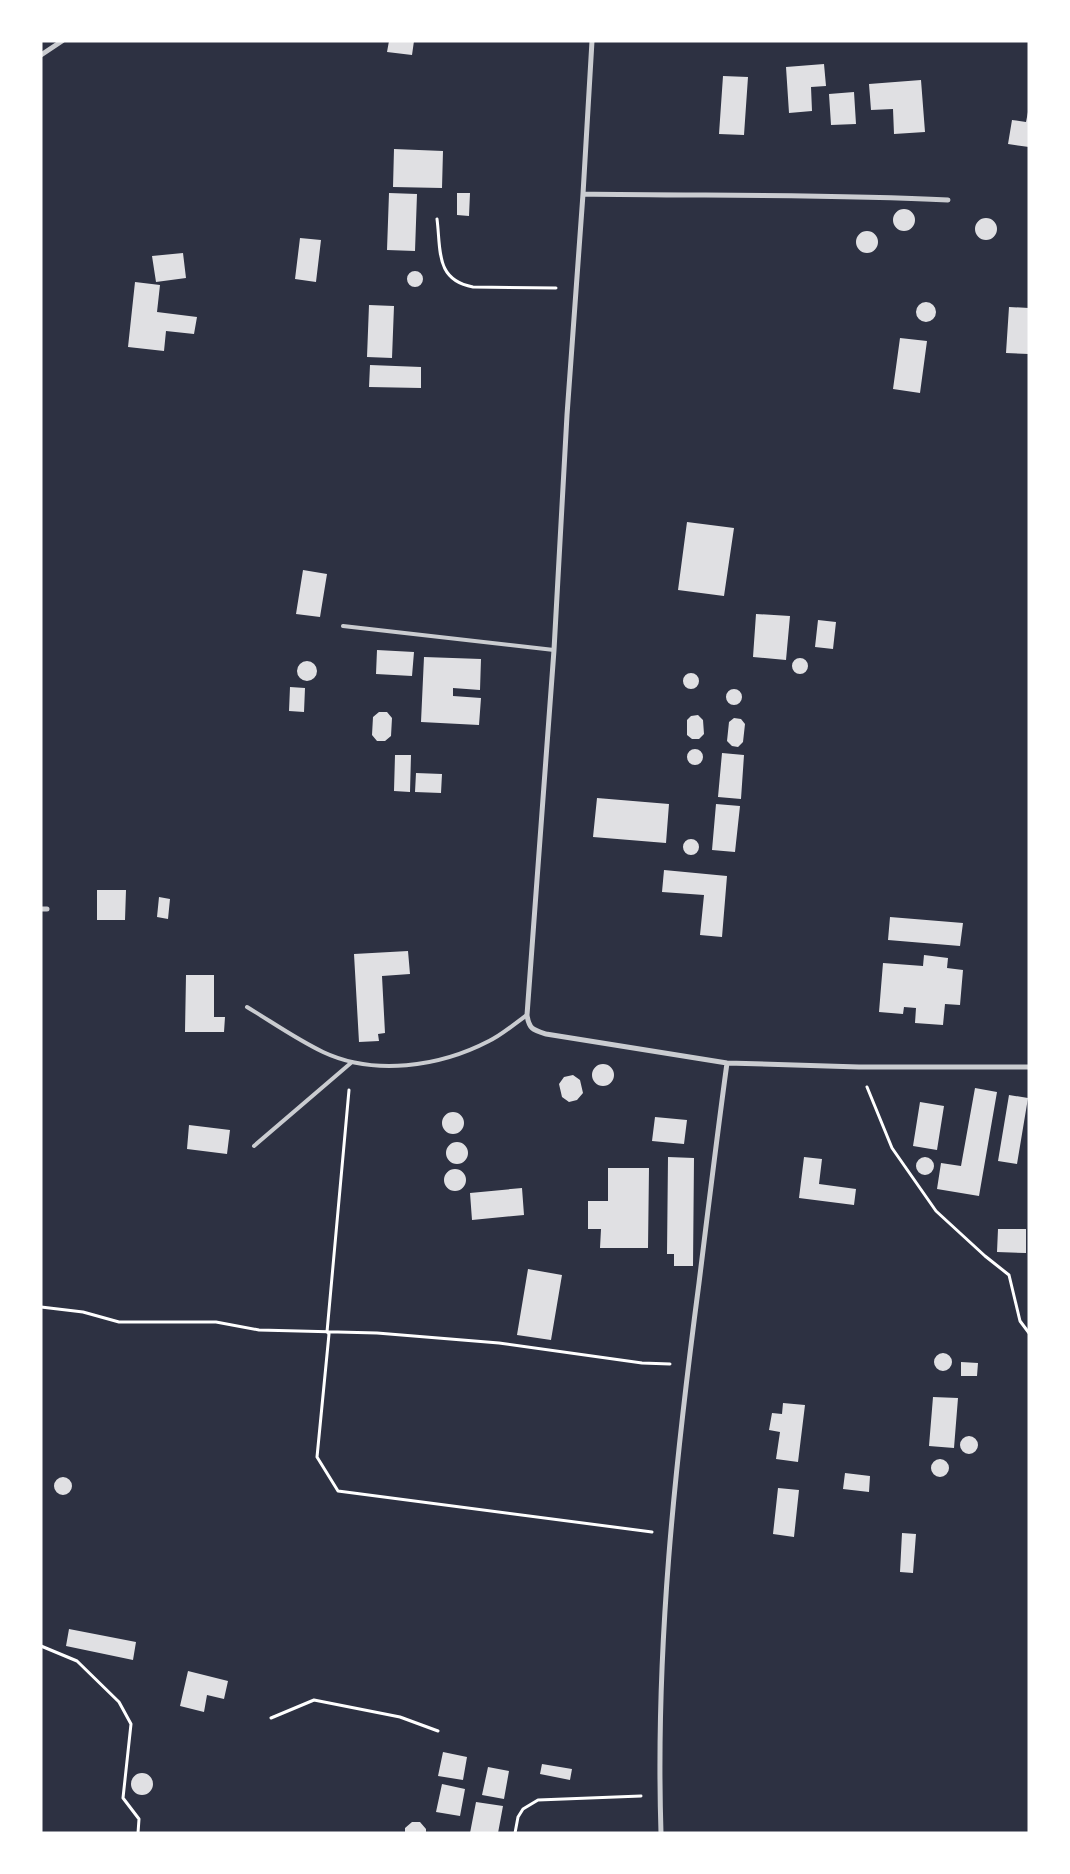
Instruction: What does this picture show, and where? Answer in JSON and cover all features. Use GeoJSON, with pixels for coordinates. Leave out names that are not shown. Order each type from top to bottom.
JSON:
{"type":"FeatureCollection","features":[{"type":"Feature","properties":{"kind":"street"},"geometry":{"type":"LineString","coordinates":[[41,55],[62,41]]}},
{"type":"Feature","properties":{"kind":"street"},"geometry":{"type":"LineString","coordinates":[[592,41],[566,424],[554,650],[526,1015],[528,1024],[534,1030],[546,1034],[727,1063],[859,1067],[1029,1067]]}},
{"type":"Feature","properties":{"kind":"street"},"geometry":{"type":"LineString","coordinates":[[583,194],[827,196],[948,200]]}},
{"type":"Feature","properties":{"kind":"street"},"geometry":{"type":"LineString","coordinates":[[661,1833],[661,1694],[669,1535],[712,1168],[727,1063]]}},
{"type":"Feature","properties":{"kind":"lane"},"geometry":{"type":"LineString","coordinates":[[343,626],[554,650]]}},
{"type":"Feature","properties":{"kind":"lane"},"geometry":{"type":"LineString","coordinates":[[246,1008],[324,1052],[352,1062],[381,1066],[408,1066],[441,1060],[466,1052],[490,1041],[526,1015]]}},
{"type":"Feature","properties":{"kind":"lane"},"geometry":{"type":"LineString","coordinates":[[254,1146],[352,1062]]}},
{"type":"Feature","properties":{"kind":"path"},"geometry":{"type":"LineString","coordinates":[[437,219],[442,264],[449,278],[460,285],[473,287],[576,289]]}},
{"type":"Feature","properties":{"kind":"path"},"geometry":{"type":"LineString","coordinates":[[352,1062],[317,1456],[338,1491],[669,1535]]}},
{"type":"Feature","properties":{"kind":"path"},"geometry":{"type":"LineString","coordinates":[[859,1067],[892,1148],[936,1211],[985,1256],[1009,1275],[1020,1321],[1029,1333]]}},
{"type":"Feature","properties":{"kind":"path"},"geometry":{"type":"LineString","coordinates":[[41,1307],[83,1312],[120,1322],[216,1322],[259,1330],[377,1333],[490,1343],[642,1363],[688,1365]]}},
{"type":"Feature","properties":{"kind":"path"},"geometry":{"type":"LineString","coordinates":[[41,1646],[76,1661],[119,1702],[131,1724],[123,1798],[139,1819],[138,1833]]}},
{"type":"Feature","properties":{"kind":"path"},"geometry":{"type":"LineString","coordinates":[[271,1718],[314,1700],[400,1717],[438,1731]]}},
{"type":"Feature","properties":{"kind":"path"},"geometry":{"type":"LineString","coordinates":[[515,1833],[518,1817],[523,1809],[538,1800],[660,1795]]}},
{"type":"Feature","properties":{"kind":"building"},"geometry":{"type":"Polygon","coordinates":[[[389,41],[414,41],[412,55],[387,52],[389,41]]]}},
{"type":"Feature","properties":{"kind":"building"},"geometry":{"type":"Polygon","coordinates":[[[824,64],[826,86],[811,87],[812,111],[789,113],[786,67],[824,64]]]}},
{"type":"Feature","properties":{"kind":"building"},"geometry":{"type":"Polygon","coordinates":[[[723,76],[748,77],[744,135],[719,134],[723,76]]]}},
{"type":"Feature","properties":{"kind":"building"},"geometry":{"type":"Polygon","coordinates":[[[921,80],[925,132],[894,134],[893,109],[871,110],[869,84],[921,80]]]}},
{"type":"Feature","properties":{"kind":"building"},"geometry":{"type":"Polygon","coordinates":[[[854,92],[856,124],[831,125],[829,94],[854,92]]]}},
{"type":"Feature","properties":{"kind":"building"},"geometry":{"type":"Polygon","coordinates":[[[1028,112],[1029,147],[1008,144],[1012,120],[1026,122],[1028,112]]]}},
{"type":"Feature","properties":{"kind":"building"},"geometry":{"type":"Polygon","coordinates":[[[394,149],[443,151],[442,188],[393,187],[394,149]]]}},
{"type":"Feature","properties":{"kind":"building"},"geometry":{"type":"Polygon","coordinates":[[[389,193],[417,194],[415,251],[387,250],[389,193]]]}},
{"type":"Feature","properties":{"kind":"building"},"geometry":{"type":"Polygon","coordinates":[[[457,193],[470,193],[469,216],[457,215],[457,193]]]}},
{"type":"Feature","properties":{"kind":"building"},"geometry":{"type":"Polygon","coordinates":[[[904,209],[914,216],[915,220],[908,230],[904,231],[894,224],[893,220],[900,210],[904,209]]]}},
{"type":"Feature","properties":{"kind":"building"},"geometry":{"type":"Polygon","coordinates":[[[986,218],[994,221],[997,229],[994,237],[986,240],[978,237],[975,229],[978,221],[986,218]]]}},
{"type":"Feature","properties":{"kind":"building"},"geometry":{"type":"Polygon","coordinates":[[[867,231],[875,234],[878,242],[875,250],[867,253],[859,250],[856,242],[859,234],[867,231]]]}},
{"type":"Feature","properties":{"kind":"building"},"geometry":{"type":"Polygon","coordinates":[[[300,238],[321,240],[316,282],[295,279],[300,238]]]}},
{"type":"Feature","properties":{"kind":"building"},"geometry":{"type":"Polygon","coordinates":[[[183,253],[186,278],[156,282],[152,256],[183,253]]]}},
{"type":"Feature","properties":{"kind":"building"},"geometry":{"type":"Polygon","coordinates":[[[412,271],[418,271],[423,276],[421,285],[412,287],[407,282],[407,276],[412,271]]]}},
{"type":"Feature","properties":{"kind":"building"},"geometry":{"type":"Polygon","coordinates":[[[135,282],[160,285],[157,312],[197,317],[194,334],[166,331],[164,351],[128,347],[135,282]]]}},
{"type":"Feature","properties":{"kind":"building"},"geometry":{"type":"Polygon","coordinates":[[[922,302],[930,302],[936,308],[936,316],[930,322],[922,322],[916,316],[916,308],[922,302]]]}},
{"type":"Feature","properties":{"kind":"building"},"geometry":{"type":"Polygon","coordinates":[[[369,305],[394,306],[392,358],[367,357],[369,305]]]}},
{"type":"Feature","properties":{"kind":"building"},"geometry":{"type":"Polygon","coordinates":[[[1009,307],[1029,308],[1029,354],[1006,353],[1009,307]]]}},
{"type":"Feature","properties":{"kind":"building"},"geometry":{"type":"Polygon","coordinates":[[[900,338],[927,341],[920,393],[893,389],[900,338]]]}},
{"type":"Feature","properties":{"kind":"building"},"geometry":{"type":"Polygon","coordinates":[[[370,365],[421,367],[421,388],[369,387],[370,365]]]}},
{"type":"Feature","properties":{"kind":"building"},"geometry":{"type":"Polygon","coordinates":[[[687,522],[734,528],[724,596],[678,590],[687,522]]]}},
{"type":"Feature","properties":{"kind":"building"},"geometry":{"type":"Polygon","coordinates":[[[303,570],[327,574],[320,617],[296,614],[303,570]]]}},
{"type":"Feature","properties":{"kind":"building"},"geometry":{"type":"Polygon","coordinates":[[[756,614],[790,616],[786,660],[753,657],[756,614]]]}},
{"type":"Feature","properties":{"kind":"building"},"geometry":{"type":"Polygon","coordinates":[[[818,620],[836,622],[833,649],[815,647],[818,620]]]}},
{"type":"Feature","properties":{"kind":"building"},"geometry":{"type":"Polygon","coordinates":[[[377,650],[414,652],[412,676],[376,674],[377,650]]]}},
{"type":"Feature","properties":{"kind":"building"},"geometry":{"type":"Polygon","coordinates":[[[424,657],[481,659],[480,690],[453,688],[453,696],[481,698],[479,725],[421,722],[424,657]]]}},
{"type":"Feature","properties":{"kind":"building"},"geometry":{"type":"Polygon","coordinates":[[[797,658],[803,658],[808,663],[806,672],[797,674],[792,669],[792,663],[797,658]]]}},
{"type":"Feature","properties":{"kind":"building"},"geometry":{"type":"Polygon","coordinates":[[[307,661],[314,664],[317,671],[314,678],[307,681],[300,678],[297,671],[300,664],[307,661]]]}},
{"type":"Feature","properties":{"kind":"building"},"geometry":{"type":"Polygon","coordinates":[[[688,673],[694,673],[699,678],[697,687],[688,689],[683,684],[683,678],[688,673]]]}},
{"type":"Feature","properties":{"kind":"building"},"geometry":{"type":"Polygon","coordinates":[[[290,687],[305,688],[304,712],[289,711],[290,687]]]}},
{"type":"Feature","properties":{"kind":"building"},"geometry":{"type":"Polygon","coordinates":[[[731,689],[737,689],[742,694],[740,703],[731,705],[726,700],[726,694],[731,689]]]}},
{"type":"Feature","properties":{"kind":"building"},"geometry":{"type":"Polygon","coordinates":[[[379,712],[387,712],[392,718],[391,736],[385,741],[377,741],[372,735],[373,717],[379,712]]]}},
{"type":"Feature","properties":{"kind":"building"},"geometry":{"type":"Polygon","coordinates":[[[698,715],[703,720],[704,734],[699,739],[692,739],[687,735],[687,720],[691,716],[698,715]]]}},
{"type":"Feature","properties":{"kind":"building"},"geometry":{"type":"Polygon","coordinates":[[[734,718],[741,719],[745,724],[743,742],[738,747],[732,746],[727,741],[729,722],[734,718]]]}},
{"type":"Feature","properties":{"kind":"building"},"geometry":{"type":"Polygon","coordinates":[[[692,749],[698,749],[703,754],[701,763],[692,765],[687,760],[687,754],[692,749]]]}},
{"type":"Feature","properties":{"kind":"building"},"geometry":{"type":"Polygon","coordinates":[[[722,753],[744,755],[741,799],[718,797],[722,753]]]}},
{"type":"Feature","properties":{"kind":"building"},"geometry":{"type":"Polygon","coordinates":[[[395,755],[411,755],[410,792],[394,791],[395,755]]]}},
{"type":"Feature","properties":{"kind":"building"},"geometry":{"type":"Polygon","coordinates":[[[416,773],[442,774],[441,793],[415,792],[416,773]]]}},
{"type":"Feature","properties":{"kind":"building"},"geometry":{"type":"Polygon","coordinates":[[[597,798],[669,804],[666,843],[593,837],[597,798]]]}},
{"type":"Feature","properties":{"kind":"building"},"geometry":{"type":"Polygon","coordinates":[[[716,804],[740,806],[735,852],[712,850],[716,804]]]}},
{"type":"Feature","properties":{"kind":"building"},"geometry":{"type":"Polygon","coordinates":[[[688,839],[694,839],[699,844],[697,853],[688,855],[683,850],[683,844],[688,839]]]}},
{"type":"Feature","properties":{"kind":"building"},"geometry":{"type":"Polygon","coordinates":[[[664,870],[727,876],[722,937],[700,935],[704,895],[662,892],[664,870]]]}},
{"type":"Feature","properties":{"kind":"building"},"geometry":{"type":"Polygon","coordinates":[[[97,890],[126,890],[125,920],[97,920],[97,890]]]}},
{"type":"Feature","properties":{"kind":"building"},"geometry":{"type":"Polygon","coordinates":[[[159,897],[170,899],[168,919],[157,917],[159,897]]]}},
{"type":"Feature","properties":{"kind":"building"},"geometry":{"type":"Polygon","coordinates":[[[890,917],[963,923],[960,946],[888,940],[890,917]]]}},
{"type":"Feature","properties":{"kind":"building"},"geometry":{"type":"Polygon","coordinates":[[[408,951],[410,974],[382,976],[385,1033],[378,1034],[379,1041],[359,1042],[354,954],[408,951]]]}},
{"type":"Feature","properties":{"kind":"building"},"geometry":{"type":"Polygon","coordinates":[[[924,955],[948,958],[947,968],[963,970],[960,1005],[945,1004],[943,1025],[915,1023],[916,1008],[904,1007],[903,1014],[879,1012],[883,963],[923,966],[924,955]]]}},
{"type":"Feature","properties":{"kind":"building"},"geometry":{"type":"Polygon","coordinates":[[[186,975],[214,975],[214,1017],[225,1017],[224,1032],[185,1032],[186,975]]]}},
{"type":"Feature","properties":{"kind":"building"},"geometry":{"type":"Polygon","coordinates":[[[603,1064],[611,1067],[614,1075],[611,1083],[603,1086],[595,1083],[592,1075],[595,1067],[603,1064]]]}},
{"type":"Feature","properties":{"kind":"building"},"geometry":{"type":"Polygon","coordinates":[[[573,1075],[580,1080],[583,1093],[577,1100],[569,1102],[562,1097],[559,1084],[564,1077],[573,1075]]]}},
{"type":"Feature","properties":{"kind":"building"},"geometry":{"type":"Polygon","coordinates":[[[975,1088],[997,1092],[979,1196],[937,1189],[941,1163],[961,1166],[975,1088]]]}},
{"type":"Feature","properties":{"kind":"building"},"geometry":{"type":"Polygon","coordinates":[[[1009,1095],[1028,1098],[1017,1164],[998,1161],[1009,1095]]]}},
{"type":"Feature","properties":{"kind":"building"},"geometry":{"type":"Polygon","coordinates":[[[920,1102],[944,1106],[937,1150],[913,1146],[920,1102]]]}},
{"type":"Feature","properties":{"kind":"building"},"geometry":{"type":"Polygon","coordinates":[[[453,1112],[461,1115],[464,1123],[461,1131],[453,1134],[445,1131],[442,1123],[445,1115],[453,1112]]]}},
{"type":"Feature","properties":{"kind":"building"},"geometry":{"type":"Polygon","coordinates":[[[655,1117],[687,1120],[684,1144],[652,1141],[655,1117]]]}},
{"type":"Feature","properties":{"kind":"building"},"geometry":{"type":"Polygon","coordinates":[[[189,1125],[230,1130],[227,1154],[187,1149],[189,1125]]]}},
{"type":"Feature","properties":{"kind":"building"},"geometry":{"type":"Polygon","coordinates":[[[457,1142],[465,1145],[468,1153],[465,1161],[457,1164],[449,1161],[446,1153],[449,1145],[457,1142]]]}},
{"type":"Feature","properties":{"kind":"building"},"geometry":{"type":"Polygon","coordinates":[[[668,1157],[694,1158],[693,1266],[674,1266],[674,1254],[667,1254],[668,1157]]]}},
{"type":"Feature","properties":{"kind":"building"},"geometry":{"type":"Polygon","coordinates":[[[804,1157],[822,1159],[819,1184],[856,1189],[854,1205],[799,1198],[804,1157]]]}},
{"type":"Feature","properties":{"kind":"building"},"geometry":{"type":"Polygon","coordinates":[[[925,1157],[931,1160],[934,1166],[931,1172],[925,1175],[919,1172],[916,1166],[919,1160],[925,1157]]]}},
{"type":"Feature","properties":{"kind":"building"},"geometry":{"type":"Polygon","coordinates":[[[608,1168],[649,1168],[648,1248],[600,1248],[601,1229],[588,1229],[588,1201],[608,1201],[608,1168]]]}},
{"type":"Feature","properties":{"kind":"building"},"geometry":{"type":"Polygon","coordinates":[[[455,1169],[463,1172],[466,1180],[463,1188],[455,1191],[447,1188],[444,1180],[447,1172],[455,1169]]]}},
{"type":"Feature","properties":{"kind":"building"},"geometry":{"type":"Polygon","coordinates":[[[522,1188],[524,1215],[472,1220],[470,1193],[522,1188]]]}},
{"type":"Feature","properties":{"kind":"building"},"geometry":{"type":"Polygon","coordinates":[[[998,1229],[1026,1229],[1026,1253],[997,1252],[998,1229]]]}},
{"type":"Feature","properties":{"kind":"building"},"geometry":{"type":"Polygon","coordinates":[[[528,1269],[562,1275],[551,1340],[517,1335],[528,1269]]]}},
{"type":"Feature","properties":{"kind":"building"},"geometry":{"type":"Polygon","coordinates":[[[943,1353],[949,1356],[952,1362],[949,1368],[943,1371],[937,1368],[934,1362],[937,1356],[943,1353]]]}},
{"type":"Feature","properties":{"kind":"building"},"geometry":{"type":"Polygon","coordinates":[[[961,1362],[978,1363],[977,1376],[961,1376],[961,1362]]]}},
{"type":"Feature","properties":{"kind":"building"},"geometry":{"type":"Polygon","coordinates":[[[933,1397],[958,1398],[954,1448],[929,1446],[933,1397]]]}},
{"type":"Feature","properties":{"kind":"building"},"geometry":{"type":"Polygon","coordinates":[[[783,1403],[805,1405],[798,1462],[776,1459],[780,1432],[769,1430],[772,1413],[782,1414],[783,1403]]]}},
{"type":"Feature","properties":{"kind":"building"},"geometry":{"type":"Polygon","coordinates":[[[969,1436],[975,1439],[978,1445],[975,1451],[969,1454],[963,1451],[960,1445],[963,1439],[969,1436]]]}},
{"type":"Feature","properties":{"kind":"building"},"geometry":{"type":"Polygon","coordinates":[[[940,1459],[946,1462],[949,1468],[946,1474],[940,1477],[934,1474],[931,1468],[934,1462],[940,1459]]]}},
{"type":"Feature","properties":{"kind":"building"},"geometry":{"type":"Polygon","coordinates":[[[845,1473],[870,1476],[869,1492],[843,1489],[845,1473]]]}},
{"type":"Feature","properties":{"kind":"building"},"geometry":{"type":"Polygon","coordinates":[[[59,1477],[67,1477],[72,1482],[70,1493],[59,1495],[54,1490],[54,1482],[59,1477]]]}},
{"type":"Feature","properties":{"kind":"building"},"geometry":{"type":"Polygon","coordinates":[[[778,1488],[799,1490],[794,1537],[773,1534],[778,1488]]]}},
{"type":"Feature","properties":{"kind":"building"},"geometry":{"type":"Polygon","coordinates":[[[902,1533],[916,1534],[913,1573],[900,1572],[902,1533]]]}},
{"type":"Feature","properties":{"kind":"building"},"geometry":{"type":"Polygon","coordinates":[[[69,1629],[136,1642],[133,1660],[66,1646],[69,1629]]]}},
{"type":"Feature","properties":{"kind":"building"},"geometry":{"type":"Polygon","coordinates":[[[188,1671],[228,1681],[224,1699],[207,1695],[204,1712],[180,1706],[188,1671]]]}},
{"type":"Feature","properties":{"kind":"building"},"geometry":{"type":"Polygon","coordinates":[[[443,1752],[467,1757],[463,1780],[438,1776],[443,1752]]]}},
{"type":"Feature","properties":{"kind":"building"},"geometry":{"type":"Polygon","coordinates":[[[542,1764],[572,1769],[570,1780],[540,1774],[542,1764]]]}},
{"type":"Feature","properties":{"kind":"building"},"geometry":{"type":"Polygon","coordinates":[[[488,1767],[509,1771],[504,1799],[482,1795],[488,1767]]]}},
{"type":"Feature","properties":{"kind":"building"},"geometry":{"type":"Polygon","coordinates":[[[142,1773],[150,1776],[153,1784],[150,1792],[142,1795],[134,1792],[131,1784],[134,1776],[142,1773]]]}},
{"type":"Feature","properties":{"kind":"building"},"geometry":{"type":"Polygon","coordinates":[[[442,1784],[465,1789],[460,1816],[436,1812],[442,1784]]]}},
{"type":"Feature","properties":{"kind":"building"},"geometry":{"type":"Polygon","coordinates":[[[476,1802],[503,1806],[498,1833],[470,1833],[476,1802]]]}},
{"type":"Feature","properties":{"kind":"building"},"geometry":{"type":"Polygon","coordinates":[[[412,1822],[420,1822],[426,1829],[426,1833],[405,1833],[405,1828],[412,1822]]]}}]}
